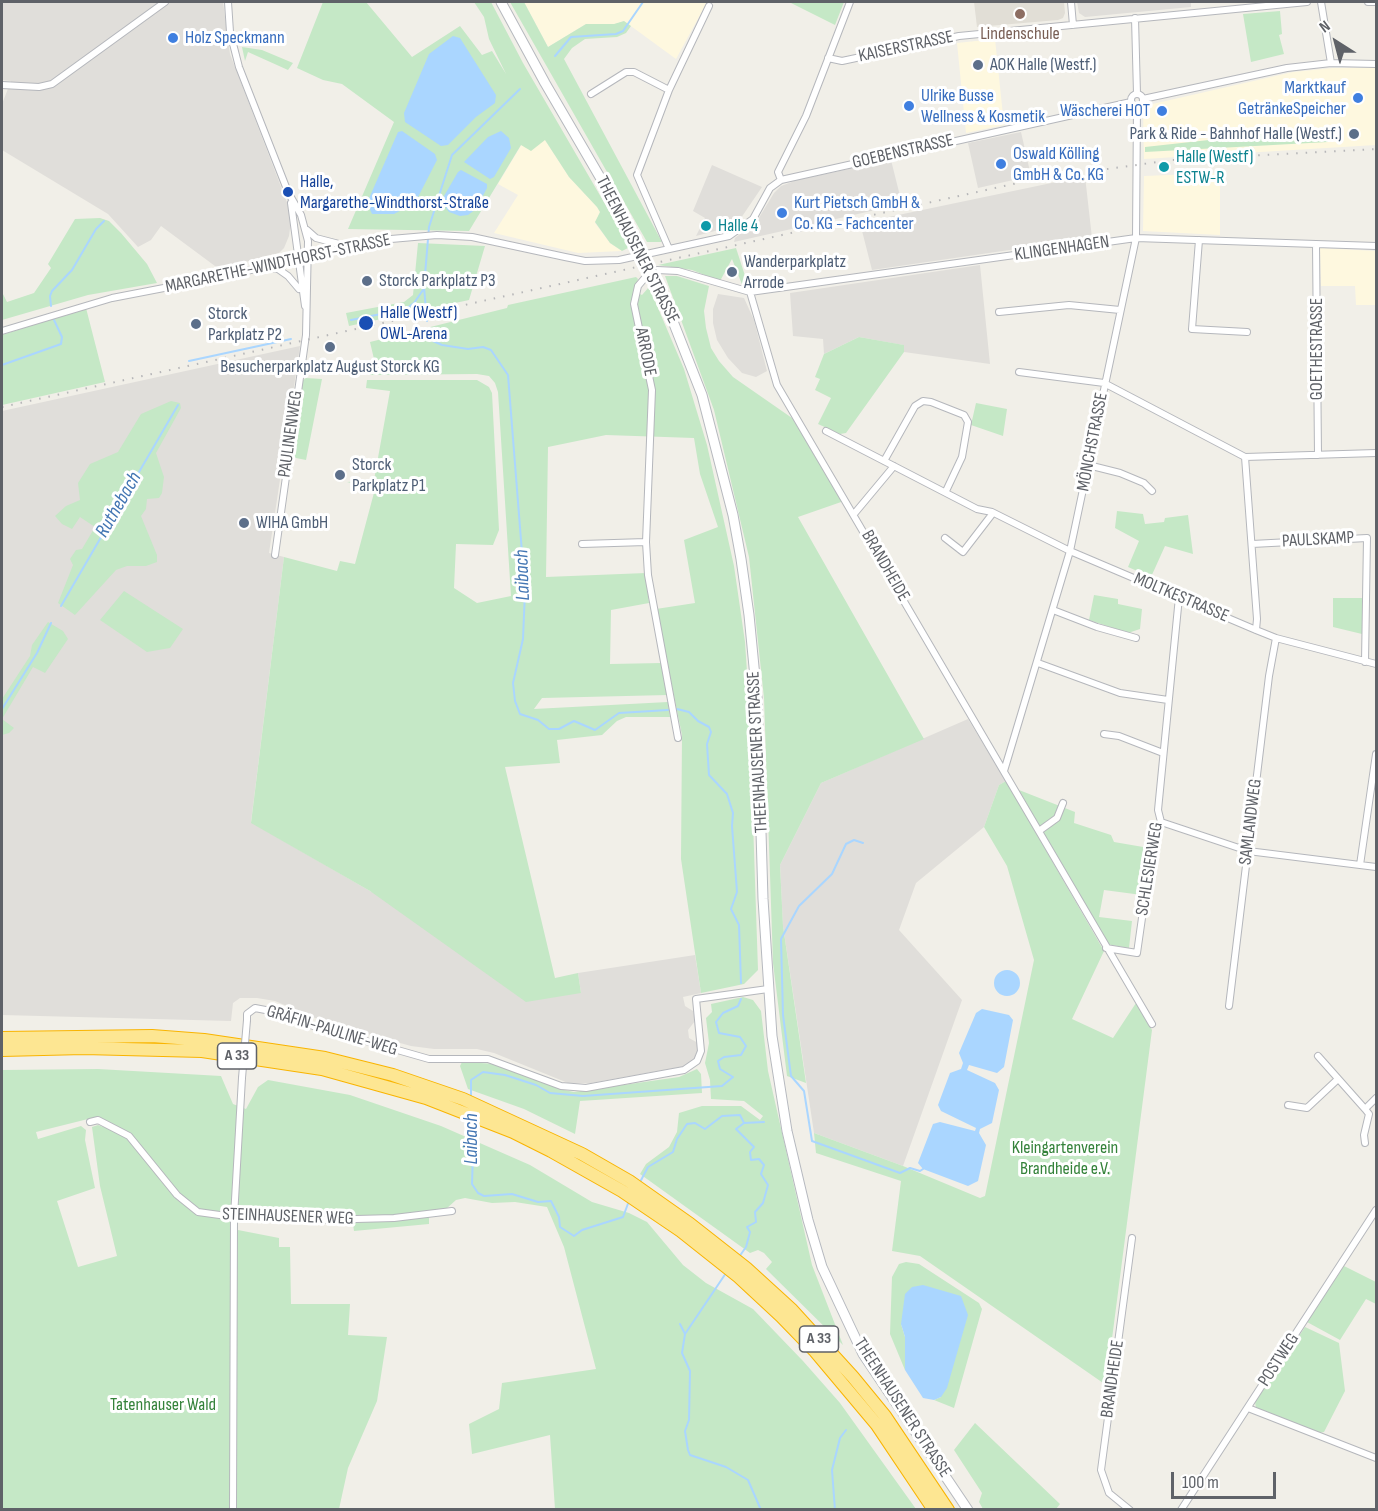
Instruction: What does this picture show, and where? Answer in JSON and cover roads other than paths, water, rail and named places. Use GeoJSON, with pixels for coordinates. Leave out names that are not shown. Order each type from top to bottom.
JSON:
{"type":"FeatureCollection","features":[{"type":"Feature","properties":{"kind":"highway","name":"A 33"},"geometry":{"type":"LineString","coordinates":[[2,1038],[152,1036],[263,1047],[325,1058],[393,1075],[463,1099],[582,1154],[646,1199],[792,1310],[885,1416],[948,1509]]}},
{"type":"Feature","properties":{"kind":"highway","name":"A 33"},"geometry":{"type":"LineString","coordinates":[[2,1050],[153,1049],[266,1059],[359,1078],[471,1115],[625,1186]]}},
{"type":"Feature","properties":{"kind":"highway","name":"A 33"},"geometry":{"type":"LineString","coordinates":[[742,1273],[846,1386],[877,1425],[934,1509]]}},
{"type":"Feature","properties":{"kind":"main road","name":"THEENHAUSENER STRASSE"},"geometry":{"type":"LineString","coordinates":[[501,2],[545,83],[632,232],[663,296],[702,395],[733,515],[749,615],[757,698],[768,989],[772,1036],[787,1131],[822,1267],[842,1314],[863,1354],[968,1509]]}},
{"type":"Feature","properties":{"kind":"street"},"geometry":{"type":"LineString","coordinates":[[2,86],[33,87],[52,84],[165,2]]}},
{"type":"Feature","properties":{"kind":"street"},"geometry":{"type":"LineString","coordinates":[[228,2],[230,32],[239,67],[290,198],[306,229],[316,238],[347,245]]}},
{"type":"Feature","properties":{"kind":"street"},"geometry":{"type":"LineString","coordinates":[[781,180],[778,172],[806,116],[850,2]]}},
{"type":"Feature","properties":{"kind":"street"},"geometry":{"type":"LineString","coordinates":[[1071,2],[1073,25]]}},
{"type":"Feature","properties":{"kind":"street","name":"KAISERSTRASSE"},"geometry":{"type":"LineString","coordinates":[[828,58],[842,61],[933,40],[1233,5],[1307,2]]}},
{"type":"Feature","properties":{"kind":"street"},"geometry":{"type":"LineString","coordinates":[[1321,2],[1331,63]]}},
{"type":"Feature","properties":{"kind":"street"},"geometry":{"type":"LineString","coordinates":[[1368,2],[1377,2]]}},
{"type":"Feature","properties":{"kind":"street"},"geometry":{"type":"LineString","coordinates":[[669,249],[637,178],[669,90],[709,6]]}},
{"type":"Feature","properties":{"kind":"street"},"geometry":{"type":"LineString","coordinates":[[1135,18],[1140,97],[1142,104],[1137,106],[1131,102],[1132,97],[1140,97],[1287,68],[1331,63],[1377,64]]}},
{"type":"Feature","properties":{"kind":"street"},"geometry":{"type":"LineString","coordinates":[[591,94],[626,72],[634,72],[669,90]]}},
{"type":"Feature","properties":{"kind":"street","name":"GOEBENSTRASSE"},"geometry":{"type":"LineString","coordinates":[[781,180],[1131,102]]}},
{"type":"Feature","properties":{"kind":"street","name":"MÖNCHSTRASSE"},"geometry":{"type":"LineString","coordinates":[[1004,771],[1071,551],[1104,383],[1136,238],[1137,106]]}},
{"type":"Feature","properties":{"kind":"street","name":"MARGARETHE-WINDTHORST-STRASSE"},"geometry":{"type":"LineString","coordinates":[[2,331],[102,300],[265,266],[347,245],[422,236],[486,239],[585,261],[619,260],[729,236],[753,219],[770,188],[781,180]]}},
{"type":"Feature","properties":{"kind":"street","name":"PAULINENWEG"},"geometry":{"type":"LineString","coordinates":[[290,198],[306,313]]}},
{"type":"Feature","properties":{"kind":"street","name":"PAULINENWEG"},"geometry":{"type":"LineString","coordinates":[[275,555],[305,340],[309,255],[306,229]]}},
{"type":"Feature","properties":{"kind":"street","name":"KLINGENHAGEN"},"geometry":{"type":"LineString","coordinates":[[750,292],[1136,238],[1377,246]]}},
{"type":"Feature","properties":{"kind":"street"},"geometry":{"type":"LineString","coordinates":[[1199,240],[1192,329],[1247,332]]}},
{"type":"Feature","properties":{"kind":"street","name":"GOETHESTRASSE"},"geometry":{"type":"LineString","coordinates":[[1317,244],[1318,455]]}},
{"type":"Feature","properties":{"kind":"street","name":"PAULINENWEG"},"geometry":{"type":"LineString","coordinates":[[265,266],[278,269],[288,276],[295,282],[302,295]]}},
{"type":"Feature","properties":{"kind":"street","name":"ARRODE"},"geometry":{"type":"LineString","coordinates":[[678,738],[648,575],[646,542],[652,390],[634,304],[638,286],[649,273],[666,270],[750,292]]}},
{"type":"Feature","properties":{"kind":"street","name":"BRANDHEIDE"},"geometry":{"type":"LineString","coordinates":[[750,292],[777,385],[855,514],[1152,1024]]}},
{"type":"Feature","properties":{"kind":"street"},"geometry":{"type":"LineString","coordinates":[[999,312],[1069,305],[1120,310]]}},
{"type":"Feature","properties":{"kind":"street"},"geometry":{"type":"LineString","coordinates":[[1019,372],[1104,383],[1245,457],[1377,453]]}},
{"type":"Feature","properties":{"kind":"street"},"geometry":{"type":"LineString","coordinates":[[884,461],[911,412],[923,401],[964,415],[968,422],[962,457],[946,491]]}},
{"type":"Feature","properties":{"kind":"street","name":"MOLTKESTRASSE"},"geometry":{"type":"LineString","coordinates":[[826,431],[946,491],[976,509],[993,513],[1071,551],[1256,630],[1276,638],[1377,664]]}},
{"type":"Feature","properties":{"kind":"street"},"geometry":{"type":"LineString","coordinates":[[1245,457],[1256,630]]}},
{"type":"Feature","properties":{"kind":"street"},"geometry":{"type":"LineString","coordinates":[[855,514],[894,465]]}},
{"type":"Feature","properties":{"kind":"street"},"geometry":{"type":"LineString","coordinates":[[1088,465],[1120,473],[1144,483],[1152,491]]}},
{"type":"Feature","properties":{"kind":"street"},"geometry":{"type":"LineString","coordinates":[[945,538],[963,552],[993,513]]}},
{"type":"Feature","properties":{"kind":"street","name":"PAULSKAMP"},"geometry":{"type":"LineString","coordinates":[[1252,544],[1367,538],[1365,662]]}},
{"type":"Feature","properties":{"kind":"street"},"geometry":{"type":"LineString","coordinates":[[582,544],[646,542]]}},
{"type":"Feature","properties":{"kind":"street","name":"SCHLESIERWEG"},"geometry":{"type":"LineString","coordinates":[[1106,948],[1137,953],[1155,827],[1161,822],[1158,810],[1179,597]]}},
{"type":"Feature","properties":{"kind":"street"},"geometry":{"type":"LineString","coordinates":[[1053,610],[1097,627],[1136,638]]}},
{"type":"Feature","properties":{"kind":"street","name":"SAMLANDWEG"},"geometry":{"type":"LineString","coordinates":[[1229,1006],[1269,676],[1276,638]]}},
{"type":"Feature","properties":{"kind":"street"},"geometry":{"type":"LineString","coordinates":[[1038,663],[1120,693],[1168,700]]}},
{"type":"Feature","properties":{"kind":"street"},"geometry":{"type":"LineString","coordinates":[[1104,734],[1119,736],[1163,753]]}},
{"type":"Feature","properties":{"kind":"street"},"geometry":{"type":"LineString","coordinates":[[1360,865],[1377,754]]}},
{"type":"Feature","properties":{"kind":"street"},"geometry":{"type":"LineString","coordinates":[[1039,831],[1057,818],[1064,803]]}},
{"type":"Feature","properties":{"kind":"street"},"geometry":{"type":"LineString","coordinates":[[1161,822],[1248,851],[1377,867]]}},
{"type":"Feature","properties":{"kind":"street","name":"GRÄFIN-PAULINE-WEG"},"geometry":{"type":"LineString","coordinates":[[233,1509],[234,1217],[247,1014],[255,1008],[281,1013],[303,1023],[429,1059],[488,1059],[561,1086],[586,1088],[684,1070],[696,1061],[701,1051],[696,999],[768,989]]}},
{"type":"Feature","properties":{"kind":"street"},"geometry":{"type":"LineString","coordinates":[[1318,1056],[1369,1114],[1364,1136],[1365,1143]]}},
{"type":"Feature","properties":{"kind":"street"},"geometry":{"type":"LineString","coordinates":[[1288,1105],[1307,1108],[1338,1079]]}},
{"type":"Feature","properties":{"kind":"street"},"geometry":{"type":"LineString","coordinates":[[1365,1109],[1377,1098]]}},
{"type":"Feature","properties":{"kind":"street","name":"STEINHAUSENER WEG"},"geometry":{"type":"LineString","coordinates":[[90,1122],[98,1120],[129,1136],[177,1195],[198,1212],[234,1217],[394,1218],[452,1211]]}},
{"type":"Feature","properties":{"kind":"street","name":"POSTWEG"},"geometry":{"type":"LineString","coordinates":[[1181,1509],[1377,1210]]}},
{"type":"Feature","properties":{"kind":"street","name":"BRANDHEIDE"},"geometry":{"type":"LineString","coordinates":[[1130,1509],[1109,1493],[1101,1470],[1132,1238]]}},
{"type":"Feature","properties":{"kind":"street"},"geometry":{"type":"LineString","coordinates":[[1248,1408],[1377,1458]]}},
{"type":"Feature","properties":{"kind":"water"},"geometry":{"type":"Polygon","coordinates":[[[453,36],[460,38],[496,95],[495,103],[476,117],[448,145],[441,146],[405,122],[404,113],[429,54],[453,36]]]}},
{"type":"Feature","properties":{"kind":"water"},"geometry":{"type":"Polygon","coordinates":[[[402,131],[435,154],[437,160],[415,203],[394,214],[372,214],[367,203],[398,132],[402,131]]]}},
{"type":"Feature","properties":{"kind":"water"},"geometry":{"type":"Polygon","coordinates":[[[501,131],[509,138],[511,148],[494,177],[490,179],[464,162],[488,137],[501,131]]]}},
{"type":"Feature","properties":{"kind":"water"},"geometry":{"type":"Polygon","coordinates":[[[461,170],[487,184],[487,188],[476,209],[468,215],[460,216],[449,212],[444,205],[444,196],[461,170]]]}},
{"type":"Feature","properties":{"kind":"water"},"geometry":{"type":"Polygon","coordinates":[[[1007,970],[1016,974],[1020,983],[1016,992],[1007,996],[998,992],[994,983],[998,974],[1007,970]]]}},
{"type":"Feature","properties":{"kind":"water"},"geometry":{"type":"Polygon","coordinates":[[[982,1009],[1009,1015],[1013,1020],[1004,1067],[997,1073],[969,1065],[967,1070],[995,1083],[999,1090],[992,1123],[980,1129],[979,1133],[986,1145],[978,1181],[968,1186],[923,1169],[918,1163],[933,1124],[940,1122],[975,1131],[976,1128],[941,1111],[938,1105],[950,1073],[961,1069],[963,1063],[959,1053],[976,1013],[982,1009]]]}},
{"type":"Feature","properties":{"kind":"water"},"geometry":{"type":"Polygon","coordinates":[[[923,1285],[961,1296],[968,1315],[947,1388],[941,1397],[934,1400],[923,1398],[905,1370],[905,1337],[901,1324],[905,1294],[912,1287],[923,1285]]]}},
{"type":"Feature","properties":{"kind":"waterway","name":"Laibach"},"geometry":{"type":"LineString","coordinates":[[555,56],[571,37],[616,34],[623,31],[643,2]]}},
{"type":"Feature","properties":{"kind":"waterway","name":"Laibach"},"geometry":{"type":"LineString","coordinates":[[427,321],[424,287],[429,227],[452,155],[520,89]]}},
{"type":"Feature","properties":{"kind":"waterway"},"geometry":{"type":"LineString","coordinates":[[51,306],[52,291],[72,270],[96,229],[104,221]]}},
{"type":"Feature","properties":{"kind":"waterway","name":"Ruthebach"},"geometry":{"type":"LineString","coordinates":[[351,320],[406,309],[414,303],[423,290]]}},
{"type":"Feature","properties":{"kind":"waterway"},"geometry":{"type":"LineString","coordinates":[[2,365],[61,344],[62,337],[54,320]]}},
{"type":"Feature","properties":{"kind":"waterway","name":"Laibach"},"geometry":{"type":"LineString","coordinates":[[429,330],[433,341],[442,345],[468,349],[483,347],[491,350],[508,375],[525,591],[523,639],[513,683],[515,701],[520,714],[538,720],[549,729],[559,729],[574,721],[595,730],[619,713],[668,710]]}},
{"type":"Feature","properties":{"kind":"waterway","name":"Ruthebach"},"geometry":{"type":"LineString","coordinates":[[189,361],[291,339]]}},
{"type":"Feature","properties":{"kind":"waterway","name":"Ruthebach"},"geometry":{"type":"LineString","coordinates":[[61,606],[178,405]]}},
{"type":"Feature","properties":{"kind":"waterway","name":"Ruthebach"},"geometry":{"type":"LineString","coordinates":[[2,709],[37,653],[51,623]]}},
{"type":"Feature","properties":{"kind":"waterway","name":"Laibach"},"geometry":{"type":"LineString","coordinates":[[677,709],[689,712],[709,727],[711,732],[707,744],[709,775],[727,794],[733,813],[737,892],[731,909],[739,925],[741,983]]}},
{"type":"Feature","properties":{"kind":"waterway"},"geometry":{"type":"LineString","coordinates":[[863,843],[854,840],[846,844],[832,874],[799,906],[781,939],[783,1015],[791,1076],[804,1091],[812,1141],[900,1173],[910,1168],[920,1171],[923,1169]]}},
{"type":"Feature","properties":{"kind":"waterway","name":"Laibach"},"geometry":{"type":"LineString","coordinates":[[471,1097],[471,1080],[483,1072],[505,1075],[536,1085],[550,1093],[583,1096],[722,1086],[733,1077],[720,1069],[718,1061],[724,1057],[741,1055],[746,1046],[740,1037],[719,1033],[716,1022],[723,1013],[738,1006],[741,999]]}},
{"type":"Feature","properties":{"kind":"waterway","name":"Laibach"},"geometry":{"type":"LineString","coordinates":[[639,1184],[648,1167],[673,1152],[677,1139],[687,1124],[695,1123],[705,1129],[722,1116],[740,1115],[744,1123],[736,1129],[754,1147],[750,1152],[751,1160],[759,1159],[764,1165],[761,1174],[768,1185],[763,1203],[755,1212],[756,1222],[747,1227],[750,1232],[746,1247],[739,1257]]}},
{"type":"Feature","properties":{"kind":"waterway","name":"Laibach"},"geometry":{"type":"LineString","coordinates":[[474,1120],[472,1184],[478,1193],[484,1196],[512,1194],[538,1202],[551,1201],[559,1217],[560,1227],[574,1236],[582,1230],[623,1217],[629,1201]]}},
{"type":"Feature","properties":{"kind":"waterway"},"geometry":{"type":"LineString","coordinates":[[744,1123],[764,1122]]}},
{"type":"Feature","properties":{"kind":"waterway","name":"Laibach"},"geometry":{"type":"LineString","coordinates":[[726,1273],[685,1334],[682,1353],[690,1371],[689,1420],[685,1431],[690,1455],[726,1467],[748,1480],[761,1510]]}},
{"type":"Feature","properties":{"kind":"waterway"},"geometry":{"type":"LineString","coordinates":[[680,1324],[685,1334]]}},
{"type":"Feature","properties":{"kind":"waterway"},"geometry":{"type":"LineString","coordinates":[[835,1510],[832,1470],[840,1438],[846,1430]]}},
{"type":"Feature","properties":{"kind":"railway"},"geometry":{"type":"LineString","coordinates":[[2,407],[1036,179],[1172,160],[1376,149]]}},
{"type":"Feature","properties":{"kind":"place","name":"Lindenschule"},"geometry":{"type":"Point","coordinates":[1020,14]}},
{"type":"Feature","properties":{"kind":"place","name":"Holz Speckmann"},"geometry":{"type":"Point","coordinates":[173,38]}},
{"type":"Feature","properties":{"kind":"place","name":"AOK Halle (Westf.)"},"geometry":{"type":"Point","coordinates":[978,65]}},
{"type":"Feature","properties":{"kind":"place","name":"Marktkauf GetränkeSpeicher"},"geometry":{"type":"Point","coordinates":[1358,98]}},
{"type":"Feature","properties":{"kind":"place","name":"Ulrike Busse Wellness & Kosmetik"},"geometry":{"type":"Point","coordinates":[909,106]}},
{"type":"Feature","properties":{"kind":"place","name":"Wäscherei HOT"},"geometry":{"type":"Point","coordinates":[1162,111]}},
{"type":"Feature","properties":{"kind":"place","name":"Park & Ride - Bahnhof Halle (Westf.)"},"geometry":{"type":"Point","coordinates":[1354,134]}},
{"type":"Feature","properties":{"kind":"place","name":"Oswald Kölling GmbH & Co. KG"},"geometry":{"type":"Point","coordinates":[1001,164]}},
{"type":"Feature","properties":{"kind":"place","name":"Halle (Westf) ESTW-R"},"geometry":{"type":"Point","coordinates":[1164,167]}},
{"type":"Feature","properties":{"kind":"place","name":"Halle, Margarethe-Windthorst-Straße"},"geometry":{"type":"Point","coordinates":[288,192]}},
{"type":"Feature","properties":{"kind":"place","name":"Kurt Pietsch GmbH & Co. KG - Fachcenter"},"geometry":{"type":"Point","coordinates":[782,213]}},
{"type":"Feature","properties":{"kind":"place","name":"Halle 4"},"geometry":{"type":"Point","coordinates":[706,226]}},
{"type":"Feature","properties":{"kind":"place","name":"Wanderparkplatz Arrode"},"geometry":{"type":"Point","coordinates":[732,272]}},
{"type":"Feature","properties":{"kind":"place","name":"Storck Parkplatz P3"},"geometry":{"type":"Point","coordinates":[367,281]}},
{"type":"Feature","properties":{"kind":"place","name":"Halle (Westf) OWL-Arena"},"geometry":{"type":"Point","coordinates":[366,323]}},
{"type":"Feature","properties":{"kind":"place","name":"Storck Parkplatz P2"},"geometry":{"type":"Point","coordinates":[196,324]}},
{"type":"Feature","properties":{"kind":"place","name":"Besucherparkplatz August Storck KG"},"geometry":{"type":"Point","coordinates":[330,347]}},
{"type":"Feature","properties":{"kind":"place","name":"Storck Parkplatz P1"},"geometry":{"type":"Point","coordinates":[340,475]}},
{"type":"Feature","properties":{"kind":"place","name":"WIHA GmbH"},"geometry":{"type":"Point","coordinates":[244,523]}},
{"type":"Feature","properties":{"kind":"park label","name":"Kleingartenverein Brandheide e.V."},"geometry":{"type":"Point","coordinates":[1065,1158]}},
{"type":"Feature","properties":{"kind":"park label","name":"Tatenhauser Wald"},"geometry":{"type":"Point","coordinates":[163,1405]}}]}
